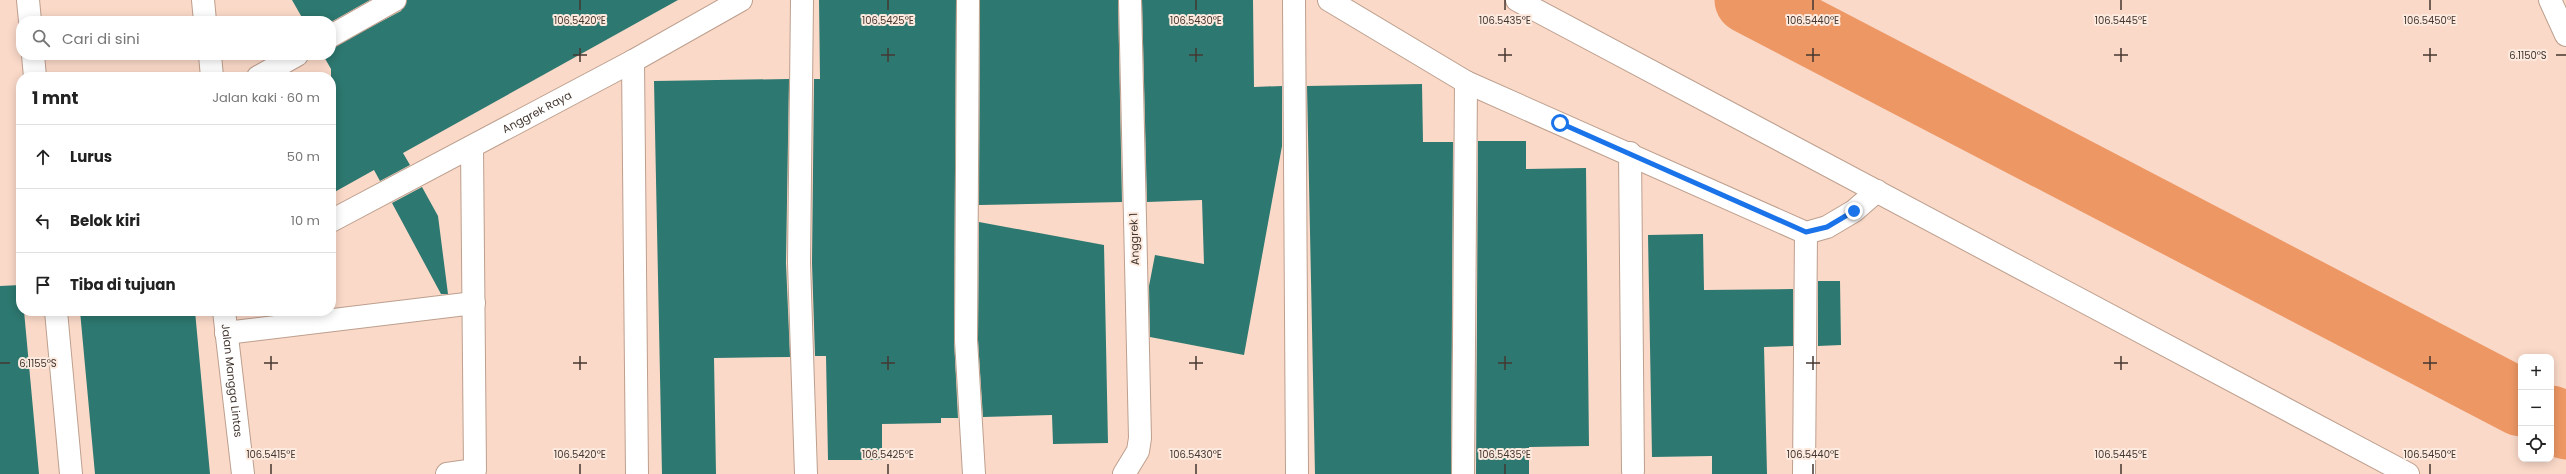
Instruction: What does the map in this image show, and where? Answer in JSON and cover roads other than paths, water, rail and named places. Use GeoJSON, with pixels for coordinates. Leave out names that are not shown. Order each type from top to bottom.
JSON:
{"type":"FeatureCollection","features":[{"type":"Feature","properties":{"kind":"street"},"geometry":{"type":"LineString","coordinates":[[28,0],[30,16]]}},
{"type":"Feature","properties":{"kind":"street"},"geometry":{"type":"LineString","coordinates":[[203,0],[205,16]]}},
{"type":"Feature","properties":{"kind":"street"},"geometry":{"type":"LineString","coordinates":[[336,33],[395,0]]}},
{"type":"Feature","properties":{"kind":"street","name":"Anggrek Raya"},"geometry":{"type":"LineString","coordinates":[[336,218],[472,148],[633,61],[741,0]]}},
{"type":"Feature","properties":{"kind":"street"},"geometry":{"type":"LineString","coordinates":[[802,0],[799,263],[806,474]]}},
{"type":"Feature","properties":{"kind":"street"},"geometry":{"type":"LineString","coordinates":[[968,0],[966,340],[974,474]]}},
{"type":"Feature","properties":{"kind":"street","name":"Anggrek 1"},"geometry":{"type":"LineString","coordinates":[[1124,474],[1138,451],[1140,438],[1130,0]]}},
{"type":"Feature","properties":{"kind":"street"},"geometry":{"type":"LineString","coordinates":[[1294,0],[1297,474]]}},
{"type":"Feature","properties":{"kind":"street"},"geometry":{"type":"LineString","coordinates":[[1329,0],[1466,82],[1630,153],[1806,232],[1827,227],[1854,211],[1874,193]]}},
{"type":"Feature","properties":{"kind":"street"},"geometry":{"type":"LineString","coordinates":[[1517,0],[1874,193],[2408,474]]}},
{"type":"Feature","properties":{"kind":"street"},"geometry":{"type":"LineString","coordinates":[[2550,0],[2566,35]]}},
{"type":"Feature","properties":{"kind":"street"},"geometry":{"type":"LineString","coordinates":[[33,60],[35,72]]}},
{"type":"Feature","properties":{"kind":"street"},"geometry":{"type":"LineString","coordinates":[[210,60],[212,72]]}},
{"type":"Feature","properties":{"kind":"street"},"geometry":{"type":"LineString","coordinates":[[267,72],[288,60]]}},
{"type":"Feature","properties":{"kind":"street"},"geometry":{"type":"LineString","coordinates":[[633,61],[637,474]]}},
{"type":"Feature","properties":{"kind":"street"},"geometry":{"type":"LineString","coordinates":[[1463,474],[1466,82]]}},
{"type":"Feature","properties":{"kind":"street"},"geometry":{"type":"LineString","coordinates":[[447,474],[475,470],[472,148]]}},
{"type":"Feature","properties":{"kind":"street"},"geometry":{"type":"LineString","coordinates":[[1630,153],[1633,471]]}},
{"type":"Feature","properties":{"kind":"street"},"geometry":{"type":"LineString","coordinates":[[1804,474],[1806,232]]}},
{"type":"Feature","properties":{"kind":"street"},"geometry":{"type":"LineString","coordinates":[[226,333],[474,303]]}},
{"type":"Feature","properties":{"kind":"street"},"geometry":{"type":"LineString","coordinates":[[56,316],[71,474]]}},
{"type":"Feature","properties":{"kind":"street","name":"Jalan Mangga Lintas"},"geometry":{"type":"LineString","coordinates":[[224,316],[243,474]]}},
{"type":"Feature","properties":{"kind":"waterway"},"geometry":{"type":"LineString","coordinates":[[1748,0],[2518,401]]}},
{"type":"Feature","properties":{"kind":"waterway"},"geometry":{"type":"LineString","coordinates":[[2554,420],[2566,426]]}}]}
